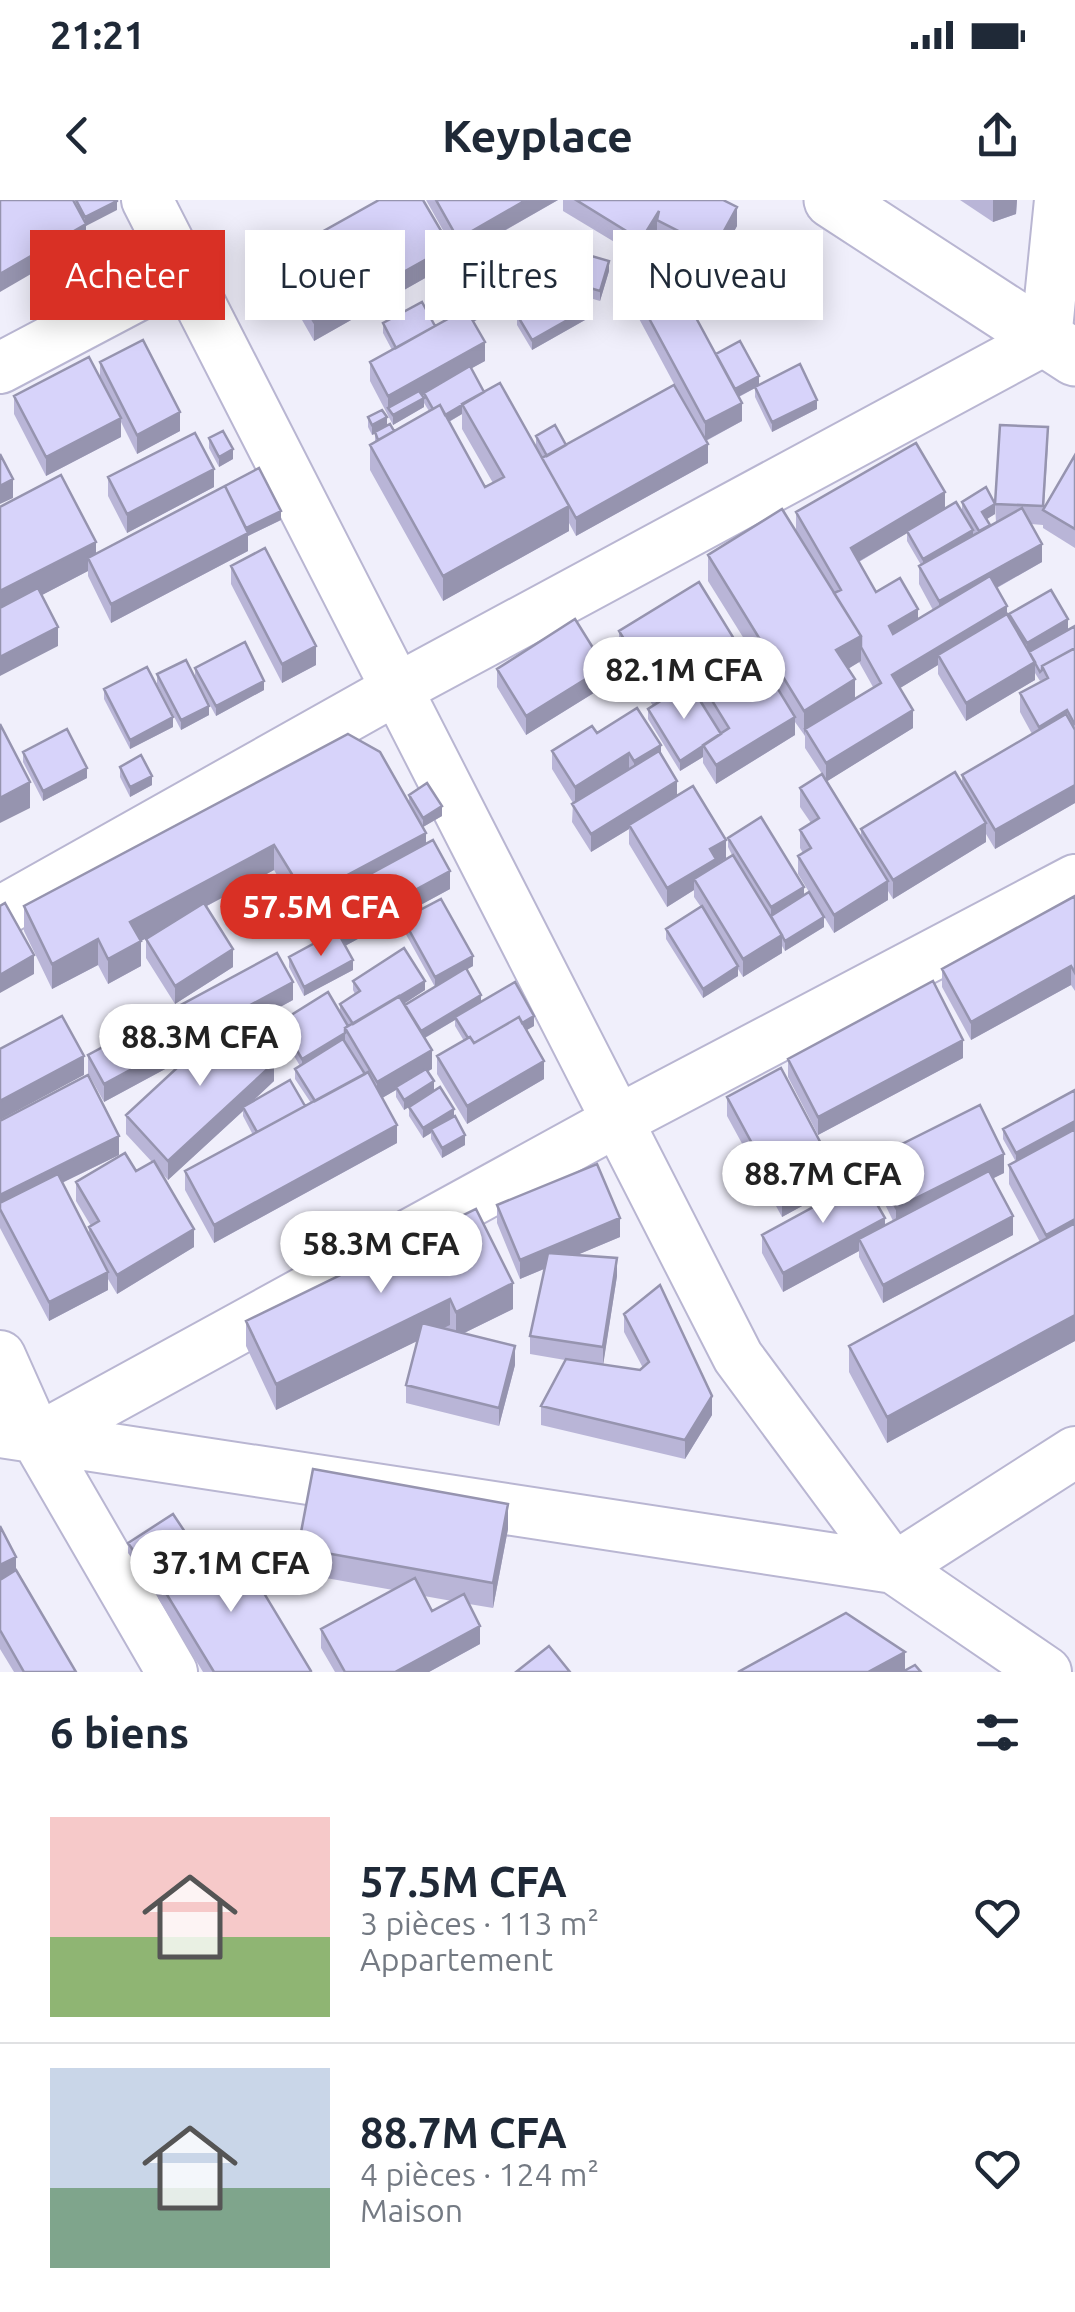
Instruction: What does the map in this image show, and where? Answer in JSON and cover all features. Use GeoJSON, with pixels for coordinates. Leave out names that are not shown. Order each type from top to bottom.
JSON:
{"type":"FeatureCollection","features":[{"type":"Feature","properties":{"kind":"street"},"geometry":{"type":"LineString","coordinates":[[146,200],[161,230]]}},
{"type":"Feature","properties":{"kind":"street"},"geometry":{"type":"LineString","coordinates":[[832,200],[1061,348]]}},
{"type":"Feature","properties":{"kind":"street"},"geometry":{"type":"LineString","coordinates":[[1060,200],[1061,348]]}},
{"type":"Feature","properties":{"kind":"street"},"geometry":{"type":"LineString","coordinates":[[0,368],[91,320]]}},
{"type":"Feature","properties":{"kind":"street"},"geometry":{"type":"LineString","coordinates":[[206,320],[738,1358],[894,1568],[1037,1669]]}},
{"type":"Feature","properties":{"kind":"street"},"geometry":{"type":"LineString","coordinates":[[0,912],[395,690],[1061,348]]}},
{"type":"Feature","properties":{"kind":"street"},"geometry":{"type":"LineString","coordinates":[[18,1435],[1075,880]]}},
{"type":"Feature","properties":{"kind":"street"},"geometry":{"type":"LineString","coordinates":[[0,1356],[18,1435],[172,1672]]}},
{"type":"Feature","properties":{"kind":"street"},"geometry":{"type":"LineString","coordinates":[[18,1435],[894,1568],[1075,1452]]}},
{"type":"Feature","properties":{"kind":"building"},"geometry":{"type":"Polygon","coordinates":[[[0,200],[73,200],[86,224],[76,230],[30,230],[30,257],[0,274],[0,200]]]}},
{"type":"Feature","properties":{"kind":"building"},"geometry":{"type":"Polygon","coordinates":[[[76,200],[117,200],[117,201],[85,217],[76,200]]]}},
{"type":"Feature","properties":{"kind":"building"},"geometry":{"type":"Polygon","coordinates":[[[379,200],[423,200],[441,230],[425,230],[425,260],[405,271],[405,230],[325,230],[379,200]]]}},
{"type":"Feature","properties":{"kind":"building"},"geometry":{"type":"Polygon","coordinates":[[[436,200],[526,200],[474,230],[453,230],[436,200]]]}},
{"type":"Feature","properties":{"kind":"building"},"geometry":{"type":"Polygon","coordinates":[[[576,200],[723,200],[737,207],[724,230],[677,230],[657,220],[659,211],[647,230],[625,230],[576,200]]]}},
{"type":"Feature","properties":{"kind":"building"},"geometry":{"type":"Polygon","coordinates":[[[593,256],[609,261],[600,291],[593,289],[593,256]]]}},
{"type":"Feature","properties":{"kind":"building"},"geometry":{"type":"Polygon","coordinates":[[[422,302],[425,320],[432,320],[435,326],[396,348],[383,323],[405,320],[405,311],[422,302]]]}},
{"type":"Feature","properties":{"kind":"building"},"geometry":{"type":"Polygon","coordinates":[[[446,320],[472,320],[485,342],[388,396],[370,362],[446,320]]]}},
{"type":"Feature","properties":{"kind":"building"},"geometry":{"type":"Polygon","coordinates":[[[520,320],[567,320],[532,340],[520,320]]]}},
{"type":"Feature","properties":{"kind":"building"},"geometry":{"type":"Polygon","coordinates":[[[650,320],[697,320],[742,403],[705,422],[650,320]]]}},
{"type":"Feature","properties":{"kind":"building"},"geometry":{"type":"Polygon","coordinates":[[[143,340],[180,412],[137,435],[100,362],[143,340]]]}},
{"type":"Feature","properties":{"kind":"building"},"geometry":{"type":"Polygon","coordinates":[[[740,341],[759,376],[735,389],[716,354],[740,341]]]}},
{"type":"Feature","properties":{"kind":"building"},"geometry":{"type":"Polygon","coordinates":[[[89,357],[121,418],[46,457],[14,396],[89,357]]]}},
{"type":"Feature","properties":{"kind":"building"},"geometry":{"type":"Polygon","coordinates":[[[800,364],[817,400],[772,422],[755,387],[800,364]]]}},
{"type":"Feature","properties":{"kind":"building"},"geometry":{"type":"Polygon","coordinates":[[[470,366],[484,392],[445,415],[440,405],[433,409],[424,393],[470,366]]]}},
{"type":"Feature","properties":{"kind":"building"},"geometry":{"type":"Polygon","coordinates":[[[500,383],[569,506],[443,576],[370,445],[440,405],[485,487],[504,477],[462,404],[500,383]]]}},
{"type":"Feature","properties":{"kind":"building"},"geometry":{"type":"Polygon","coordinates":[[[674,385],[708,444],[576,518],[542,458],[674,385]]]}},
{"type":"Feature","properties":{"kind":"building"},"geometry":{"type":"Polygon","coordinates":[[[419,391],[424,398],[393,415],[388,408],[419,391]]]}},
{"type":"Feature","properties":{"kind":"building"},"geometry":{"type":"Polygon","coordinates":[[[382,410],[387,417],[372,425],[368,417],[382,410]]]}},
{"type":"Feature","properties":{"kind":"building"},"geometry":{"type":"Polygon","coordinates":[[[390,424],[394,431],[378,440],[375,432],[390,424]]]}},
{"type":"Feature","properties":{"kind":"building"},"geometry":{"type":"Polygon","coordinates":[[[555,425],[566,445],[547,456],[536,436],[555,425]]]}},
{"type":"Feature","properties":{"kind":"building"},"geometry":{"type":"Polygon","coordinates":[[[1000,425],[1048,427],[1043,506],[995,504],[1000,425]]]}},
{"type":"Feature","properties":{"kind":"building"},"geometry":{"type":"Polygon","coordinates":[[[223,431],[233,449],[219,457],[209,438],[223,431]]]}},
{"type":"Feature","properties":{"kind":"building"},"geometry":{"type":"Polygon","coordinates":[[[195,433],[214,469],[127,514],[108,477],[195,433]]]}},
{"type":"Feature","properties":{"kind":"building"},"geometry":{"type":"Polygon","coordinates":[[[916,443],[945,492],[851,548],[876,592],[900,578],[918,609],[889,626],[893,634],[990,576],[1007,606],[892,675],[913,710],[826,763],[805,729],[881,683],[861,647],[861,636],[834,593],[841,590],[796,512],[916,443]]]}},
{"type":"Feature","properties":{"kind":"building"},"geometry":{"type":"Polygon","coordinates":[[[0,454],[13,479],[0,486],[0,454]]]}},
{"type":"Feature","properties":{"kind":"building"},"geometry":{"type":"Polygon","coordinates":[[[1075,455],[1075,529],[1043,510],[1075,455]]]}},
{"type":"Feature","properties":{"kind":"building"},"geometry":{"type":"Polygon","coordinates":[[[259,468],[281,511],[246,528],[225,486],[259,468]]]}},
{"type":"Feature","properties":{"kind":"building"},"geometry":{"type":"Polygon","coordinates":[[[61,475],[96,542],[0,591],[0,507],[61,475]]]}},
{"type":"Feature","properties":{"kind":"building"},"geometry":{"type":"Polygon","coordinates":[[[225,486],[248,533],[111,604],[88,558],[225,486]]]}},
{"type":"Feature","properties":{"kind":"building"},"geometry":{"type":"Polygon","coordinates":[[[986,487],[995,504],[982,512],[990,525],[979,531],[962,502],[986,487]]]}},
{"type":"Feature","properties":{"kind":"building"},"geometry":{"type":"Polygon","coordinates":[[[956,502],[973,530],[923,559],[907,531],[956,502]]]}},
{"type":"Feature","properties":{"kind":"building"},"geometry":{"type":"Polygon","coordinates":[[[1022,508],[1042,544],[939,601],[919,566],[1022,508]]]}},
{"type":"Feature","properties":{"kind":"building"},"geometry":{"type":"Polygon","coordinates":[[[782,509],[861,636],[836,650],[855,679],[804,711],[708,555],[782,509]]]}},
{"type":"Feature","properties":{"kind":"building"},"geometry":{"type":"Polygon","coordinates":[[[265,548],[316,646],[282,664],[231,566],[265,548]]]}},
{"type":"Feature","properties":{"kind":"building"},"geometry":{"type":"Polygon","coordinates":[[[699,582],[736,642],[656,691],[619,631],[699,582]]]}},
{"type":"Feature","properties":{"kind":"building"},"geometry":{"type":"Polygon","coordinates":[[[38,588],[58,627],[0,657],[0,608],[38,588]]]}},
{"type":"Feature","properties":{"kind":"building"},"geometry":{"type":"Polygon","coordinates":[[[1051,590],[1068,619],[1027,643],[1009,614],[1051,590]]]}},
{"type":"Feature","properties":{"kind":"building"},"geometry":{"type":"Polygon","coordinates":[[[1007,614],[1035,662],[966,703],[938,655],[1007,614]]]}},
{"type":"Feature","properties":{"kind":"building"},"geometry":{"type":"Polygon","coordinates":[[[575,619],[605,667],[526,716],[497,669],[575,619]]]}},
{"type":"Feature","properties":{"kind":"building"},"geometry":{"type":"Polygon","coordinates":[[[1075,626],[1075,648],[1042,666],[1040,672],[1029,652],[1075,626]]]}},
{"type":"Feature","properties":{"kind":"building"},"geometry":{"type":"Polygon","coordinates":[[[748,640],[795,717],[716,765],[703,745],[729,728],[695,673],[748,640]]]}},
{"type":"Feature","properties":{"kind":"building"},"geometry":{"type":"Polygon","coordinates":[[[245,642],[264,681],[216,706],[195,668],[245,642]]]}},
{"type":"Feature","properties":{"kind":"building"},"geometry":{"type":"Polygon","coordinates":[[[1075,648],[1075,725],[1067,710],[1039,727],[1020,693],[1048,678],[1042,666],[1075,648]]]}},
{"type":"Feature","properties":{"kind":"building"},"geometry":{"type":"Polygon","coordinates":[[[186,660],[209,706],[181,720],[157,674],[186,660]]]}},
{"type":"Feature","properties":{"kind":"building"},"geometry":{"type":"Polygon","coordinates":[[[147,667],[173,717],[130,740],[104,689],[147,667]]]}},
{"type":"Feature","properties":{"kind":"building"},"geometry":{"type":"Polygon","coordinates":[[[689,683],[721,734],[680,761],[648,709],[689,683]]]}},
{"type":"Feature","properties":{"kind":"building"},"geometry":{"type":"Polygon","coordinates":[[[637,708],[661,745],[634,761],[629,753],[575,787],[552,751],[592,726],[597,733],[637,708]]]}},
{"type":"Feature","properties":{"kind":"building"},"geometry":{"type":"Polygon","coordinates":[[[1066,714],[1075,730],[1075,785],[995,830],[962,775],[1066,714]]]}},
{"type":"Feature","properties":{"kind":"building"},"geometry":{"type":"Polygon","coordinates":[[[0,724],[30,782],[0,798],[0,724]]]}},
{"type":"Feature","properties":{"kind":"building"},"geometry":{"type":"Polygon","coordinates":[[[67,729],[87,768],[43,791],[23,752],[67,729]]]}},
{"type":"Feature","properties":{"kind":"building"},"geometry":{"type":"Polygon","coordinates":[[[348,734],[380,752],[426,833],[306,897],[274,845],[130,922],[141,941],[108,959],[98,939],[52,964],[24,906],[348,734]]]}},
{"type":"Feature","properties":{"kind":"building"},"geometry":{"type":"Polygon","coordinates":[[[659,751],[677,781],[591,834],[572,804],[659,751]]]}},
{"type":"Feature","properties":{"kind":"building"},"geometry":{"type":"Polygon","coordinates":[[[141,755],[152,776],[130,787],[120,767],[141,755]]]}},
{"type":"Feature","properties":{"kind":"building"},"geometry":{"type":"Polygon","coordinates":[[[955,772],[986,823],[893,880],[861,829],[955,772]]]}},
{"type":"Feature","properties":{"kind":"building"},"geometry":{"type":"Polygon","coordinates":[[[822,774],[888,881],[834,915],[798,856],[811,848],[800,830],[819,818],[800,788],[822,774]]]}},
{"type":"Feature","properties":{"kind":"building"},"geometry":{"type":"Polygon","coordinates":[[[427,783],[442,806],[423,818],[409,795],[427,783]]]}},
{"type":"Feature","properties":{"kind":"building"},"geometry":{"type":"Polygon","coordinates":[[[693,786],[726,840],[710,849],[716,859],[667,888],[629,825],[693,786]]]}},
{"type":"Feature","properties":{"kind":"building"},"geometry":{"type":"Polygon","coordinates":[[[761,817],[804,887],[771,907],[728,838],[761,817]]]}},
{"type":"Feature","properties":{"kind":"building"},"geometry":{"type":"Polygon","coordinates":[[[433,840],[450,871],[343,929],[326,898],[433,840]]]}},
{"type":"Feature","properties":{"kind":"building"},"geometry":{"type":"Polygon","coordinates":[[[733,855],[782,935],[743,959],[694,879],[733,855]]]}},
{"type":"Feature","properties":{"kind":"building"},"geometry":{"type":"Polygon","coordinates":[[[809,892],[824,917],[785,941],[771,916],[809,892]]]}},
{"type":"Feature","properties":{"kind":"building"},"geometry":{"type":"Polygon","coordinates":[[[1075,896],[1075,973],[1071,966],[971,1022],[942,969],[1075,896]]]}},
{"type":"Feature","properties":{"kind":"building"},"geometry":{"type":"Polygon","coordinates":[[[441,899],[473,956],[435,977],[403,919],[441,899]]]}},
{"type":"Feature","properties":{"kind":"building"},"geometry":{"type":"Polygon","coordinates":[[[5,903],[34,955],[0,975],[0,906],[5,903]]]}},
{"type":"Feature","properties":{"kind":"building"},"geometry":{"type":"Polygon","coordinates":[[[204,903],[233,949],[175,986],[146,939],[204,903]]]}},
{"type":"Feature","properties":{"kind":"building"},"geometry":{"type":"Polygon","coordinates":[[[702,906],[738,966],[703,989],[666,929],[702,906]]]}},
{"type":"Feature","properties":{"kind":"building"},"geometry":{"type":"Polygon","coordinates":[[[337,931],[353,960],[304,987],[289,957],[337,931]]]}},
{"type":"Feature","properties":{"kind":"building"},"geometry":{"type":"Polygon","coordinates":[[[404,948],[425,981],[353,1024],[340,1004],[360,991],[353,981],[404,948]]]}},
{"type":"Feature","properties":{"kind":"building"},"geometry":{"type":"Polygon","coordinates":[[[277,953],[293,982],[104,1084],[88,1055],[277,953]]]}},
{"type":"Feature","properties":{"kind":"building"},"geometry":{"type":"Polygon","coordinates":[[[466,968],[481,995],[421,1031],[405,1005],[466,968]]]}},
{"type":"Feature","properties":{"kind":"building"},"geometry":{"type":"Polygon","coordinates":[[[933,981],[963,1040],[818,1117],[788,1059],[933,981]]]}},
{"type":"Feature","properties":{"kind":"building"},"geometry":{"type":"Polygon","coordinates":[[[515,982],[534,1016],[522,1023],[519,1017],[474,1043],[455,1017],[515,982]]]}},
{"type":"Feature","properties":{"kind":"building"},"geometry":{"type":"Polygon","coordinates":[[[328,992],[348,1026],[345,1033],[302,1059],[280,1022],[328,992]]]}},
{"type":"Feature","properties":{"kind":"building"},"geometry":{"type":"Polygon","coordinates":[[[399,996],[432,1050],[377,1082],[345,1028],[399,996]]]}},
{"type":"Feature","properties":{"kind":"building"},"geometry":{"type":"Polygon","coordinates":[[[62,1016],[84,1056],[0,1101],[0,1049],[62,1016]]]}},
{"type":"Feature","properties":{"kind":"building"},"geometry":{"type":"Polygon","coordinates":[[[232,1017],[274,1063],[168,1161],[126,1115],[232,1017]]]}},
{"type":"Feature","properties":{"kind":"building"},"geometry":{"type":"Polygon","coordinates":[[[519,1017],[544,1061],[467,1106],[437,1056],[470,1037],[474,1043],[519,1017]]]}},
{"type":"Feature","properties":{"kind":"building"},"geometry":{"type":"Polygon","coordinates":[[[343,1039],[365,1074],[315,1101],[295,1069],[343,1039]]]}},
{"type":"Feature","properties":{"kind":"building"},"geometry":{"type":"Polygon","coordinates":[[[781,1068],[835,1170],[782,1199],[727,1097],[781,1068]]]}},
{"type":"Feature","properties":{"kind":"building"},"geometry":{"type":"Polygon","coordinates":[[[426,1069],[434,1081],[404,1100],[396,1087],[426,1069]]]}},
{"type":"Feature","properties":{"kind":"building"},"geometry":{"type":"Polygon","coordinates":[[[368,1072],[397,1125],[214,1225],[185,1171],[368,1072]]]}},
{"type":"Feature","properties":{"kind":"building"},"geometry":{"type":"Polygon","coordinates":[[[88,1075],[119,1136],[0,1195],[0,1121],[88,1075]]]}},
{"type":"Feature","properties":{"kind":"building"},"geometry":{"type":"Polygon","coordinates":[[[290,1080],[305,1106],[257,1132],[243,1107],[290,1080]]]}},
{"type":"Feature","properties":{"kind":"building"},"geometry":{"type":"Polygon","coordinates":[[[440,1087],[454,1109],[423,1128],[409,1107],[440,1087]]]}},
{"type":"Feature","properties":{"kind":"building"},"geometry":{"type":"Polygon","coordinates":[[[1075,1090],[1075,1121],[1016,1153],[1003,1129],[1075,1090]]]}},
{"type":"Feature","properties":{"kind":"building"},"geometry":{"type":"Polygon","coordinates":[[[980,1105],[1004,1154],[896,1208],[872,1159],[980,1105]]]}},
{"type":"Feature","properties":{"kind":"building"},"geometry":{"type":"Polygon","coordinates":[[[455,1116],[465,1135],[442,1148],[431,1129],[455,1116]]]}},
{"type":"Feature","properties":{"kind":"building"},"geometry":{"type":"Polygon","coordinates":[[[1075,1129],[1075,1219],[1046,1235],[1009,1165],[1075,1129]]]}},
{"type":"Feature","properties":{"kind":"building"},"geometry":{"type":"Polygon","coordinates":[[[125,1153],[136,1171],[154,1161],[194,1229],[117,1275],[89,1227],[99,1221],[76,1182],[125,1153]]]}},
{"type":"Feature","properties":{"kind":"building"},"geometry":{"type":"Polygon","coordinates":[[[597,1164],[620,1218],[520,1260],[497,1205],[597,1164]]]}},
{"type":"Feature","properties":{"kind":"building"},"geometry":{"type":"Polygon","coordinates":[[[989,1171],[1013,1216],[883,1285],[859,1239],[989,1171]]]}},
{"type":"Feature","properties":{"kind":"building"},"geometry":{"type":"Polygon","coordinates":[[[58,1174],[108,1272],[49,1302],[0,1203],[58,1174]]]}},
{"type":"Feature","properties":{"kind":"building"},"geometry":{"type":"Polygon","coordinates":[[[863,1180],[885,1218],[783,1273],[762,1235],[863,1180]]]}},
{"type":"Feature","properties":{"kind":"building"},"geometry":{"type":"Polygon","coordinates":[[[476,1209],[513,1283],[456,1312],[450,1299],[276,1384],[246,1321],[476,1209]]]}},
{"type":"Feature","properties":{"kind":"building"},"geometry":{"type":"Polygon","coordinates":[[[1075,1223],[1075,1315],[887,1417],[849,1346],[1075,1223]]]}},
{"type":"Feature","properties":{"kind":"building"},"geometry":{"type":"Polygon","coordinates":[[[548,1253],[617,1258],[603,1347],[530,1336],[548,1253]]]}},
{"type":"Feature","properties":{"kind":"building"},"geometry":{"type":"Polygon","coordinates":[[[660,1285],[712,1396],[685,1440],[541,1406],[566,1359],[640,1370],[649,1362],[624,1314],[660,1285]]]}},
{"type":"Feature","properties":{"kind":"building"},"geometry":{"type":"Polygon","coordinates":[[[422,1323],[515,1346],[499,1408],[406,1385],[422,1323]]]}},
{"type":"Feature","properties":{"kind":"building"},"geometry":{"type":"Polygon","coordinates":[[[313,1469],[508,1504],[493,1583],[298,1548],[313,1469]]]}},
{"type":"Feature","properties":{"kind":"building"},"geometry":{"type":"Polygon","coordinates":[[[173,1514],[191,1541],[147,1570],[128,1543],[173,1514]]]}},
{"type":"Feature","properties":{"kind":"building"},"geometry":{"type":"Polygon","coordinates":[[[0,1526],[16,1557],[0,1565],[0,1526]]]}},
{"type":"Feature","properties":{"kind":"building"},"geometry":{"type":"Polygon","coordinates":[[[230,1537],[310,1672],[214,1672],[158,1580],[230,1537]]]}},
{"type":"Feature","properties":{"kind":"building"},"geometry":{"type":"Polygon","coordinates":[[[16,1570],[76,1672],[24,1672],[0,1630],[0,1580],[16,1570]]]}},
{"type":"Feature","properties":{"kind":"building"},"geometry":{"type":"Polygon","coordinates":[[[415,1578],[432,1611],[464,1594],[480,1626],[395,1672],[345,1672],[321,1629],[415,1578]]]}},
{"type":"Feature","properties":{"kind":"building"},"geometry":{"type":"Polygon","coordinates":[[[846,1613],[905,1652],[868,1672],[738,1672],[846,1613]]]}},
{"type":"Feature","properties":{"kind":"building"},"geometry":{"type":"Polygon","coordinates":[[[549,1646],[570,1672],[516,1672],[549,1646]]]}},
{"type":"Feature","properties":{"kind":"building"},"geometry":{"type":"Polygon","coordinates":[[[915,1665],[921,1672],[902,1672],[915,1665]]]}}]}
